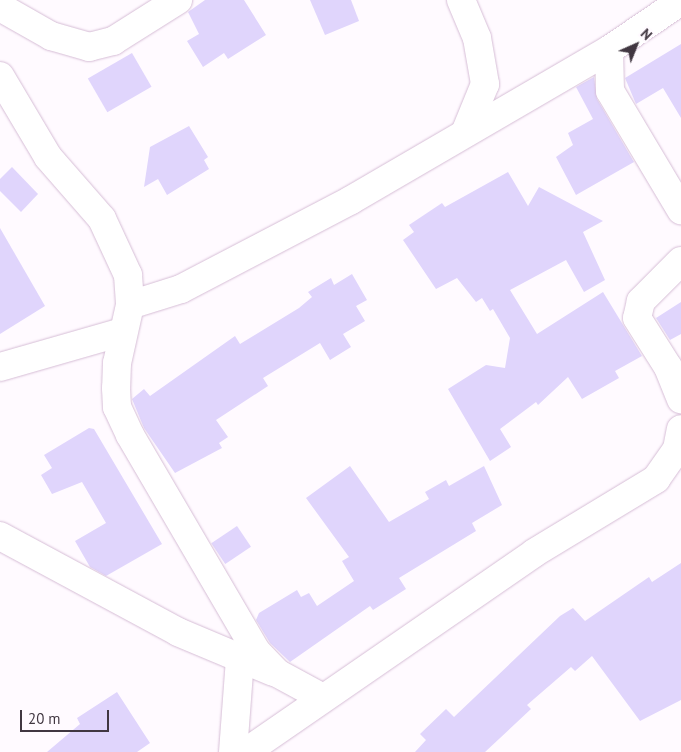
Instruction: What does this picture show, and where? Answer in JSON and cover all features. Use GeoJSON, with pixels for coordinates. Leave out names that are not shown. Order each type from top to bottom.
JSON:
{"type":"FeatureCollection","features":[{"type":"Feature","properties":{"kind":"street"},"geometry":{"type":"LineString","coordinates":[[0,7],[51,36],[89,46],[113,42],[178,0]]}},
{"type":"Feature","properties":{"kind":"street"},"geometry":{"type":"LineString","coordinates":[[461,0],[477,38],[486,84],[465,133]]}},
{"type":"Feature","properties":{"kind":"street"},"geometry":{"type":"LineString","coordinates":[[130,306],[181,289],[228,266],[609,50],[681,1]]}},
{"type":"Feature","properties":{"kind":"street"},"geometry":{"type":"LineString","coordinates":[[609,50],[610,91],[681,210]]}},
{"type":"Feature","properties":{"kind":"street"},"geometry":{"type":"LineString","coordinates":[[0,76],[48,156],[102,219],[128,275],[130,306],[122,332],[116,388],[122,420],[197,556],[257,652],[277,673]]}},
{"type":"Feature","properties":{"kind":"street"},"geometry":{"type":"LineString","coordinates":[[681,261],[641,301],[637,318],[668,367],[681,399]]}},
{"type":"Feature","properties":{"kind":"street"},"geometry":{"type":"LineString","coordinates":[[0,367],[122,332]]}},
{"type":"Feature","properties":{"kind":"street"},"geometry":{"type":"LineString","coordinates":[[246,752],[534,553],[656,479],[677,449],[681,429]]}},
{"type":"Feature","properties":{"kind":"street"},"geometry":{"type":"LineString","coordinates":[[0,536],[178,632],[277,673],[323,698]]}},
{"type":"Feature","properties":{"kind":"street"},"geometry":{"type":"LineString","coordinates":[[233,752],[240,659]]}},
{"type":"Feature","properties":{"kind":"building"},"geometry":{"type":"Polygon","coordinates":[[[205,0],[244,0],[266,35],[228,59],[224,53],[203,67],[187,41],[199,34],[188,12],[205,0]]]}},
{"type":"Feature","properties":{"kind":"building"},"geometry":{"type":"Polygon","coordinates":[[[310,0],[351,0],[359,21],[325,35],[310,0]]]}},
{"type":"Feature","properties":{"kind":"building"},"geometry":{"type":"Polygon","coordinates":[[[681,44],[681,118],[663,88],[636,104],[625,78],[681,44]]]}},
{"type":"Feature","properties":{"kind":"building"},"geometry":{"type":"Polygon","coordinates":[[[132,53],[152,87],[107,112],[88,78],[132,53]]]}},
{"type":"Feature","properties":{"kind":"building"},"geometry":{"type":"Polygon","coordinates":[[[594,77],[597,99],[634,162],[576,195],[556,157],[573,145],[568,133],[593,119],[576,87],[594,77]]]}},
{"type":"Feature","properties":{"kind":"building"},"geometry":{"type":"Polygon","coordinates":[[[189,126],[208,157],[204,160],[209,169],[167,195],[158,179],[144,187],[150,147],[189,126]]]}},
{"type":"Feature","properties":{"kind":"building"},"geometry":{"type":"Polygon","coordinates":[[[12,167],[38,194],[21,212],[0,191],[0,179],[12,167]]]}},
{"type":"Feature","properties":{"kind":"building"},"geometry":{"type":"Polygon","coordinates":[[[508,172],[528,206],[539,187],[603,221],[583,232],[605,280],[584,292],[566,260],[510,290],[537,334],[603,292],[642,356],[615,371],[619,378],[582,399],[568,377],[538,405],[536,402],[500,429],[511,447],[490,461],[448,389],[486,365],[505,368],[510,338],[493,309],[490,311],[482,298],[476,302],[457,278],[436,289],[403,240],[414,232],[409,225],[442,203],[445,207],[508,172]]]}},
{"type":"Feature","properties":{"kind":"building"},"geometry":{"type":"Polygon","coordinates":[[[0,228],[45,306],[0,334],[0,228]]]}},
{"type":"Feature","properties":{"kind":"building"},"geometry":{"type":"Polygon","coordinates":[[[352,274],[367,300],[356,306],[365,321],[343,334],[351,347],[330,360],[320,343],[263,378],[268,386],[216,420],[228,437],[219,443],[222,448],[175,473],[144,428],[132,399],[144,389],[150,396],[235,336],[240,344],[299,308],[312,297],[308,292],[331,278],[334,285],[352,274]]]}},
{"type":"Feature","properties":{"kind":"building"},"geometry":{"type":"Polygon","coordinates":[[[681,302],[681,334],[670,340],[656,318],[681,302]]]}},
{"type":"Feature","properties":{"kind":"building"},"geometry":{"type":"Polygon","coordinates":[[[89,428],[94,429],[162,544],[106,576],[90,567],[75,541],[106,523],[82,482],[52,494],[41,475],[52,468],[44,455],[89,428]]]}},
{"type":"Feature","properties":{"kind":"building"},"geometry":{"type":"Polygon","coordinates":[[[350,466],[389,522],[429,499],[425,492],[446,480],[449,486],[484,466],[502,505],[472,523],[476,531],[399,578],[406,589],[373,610],[370,606],[290,662],[270,643],[256,620],[259,613],[297,590],[301,597],[309,593],[317,606],[354,581],[342,561],[349,557],[306,498],[350,466]]]}},
{"type":"Feature","properties":{"kind":"building"},"geometry":{"type":"Polygon","coordinates":[[[237,526],[251,547],[225,564],[211,543],[237,526]]]}},
{"type":"Feature","properties":{"kind":"building"},"geometry":{"type":"Polygon","coordinates":[[[681,563],[681,700],[640,721],[592,656],[575,671],[571,667],[527,705],[531,709],[485,752],[415,752],[426,740],[420,734],[446,709],[454,717],[560,616],[573,608],[585,621],[649,577],[652,582],[681,563]]]}},
{"type":"Feature","properties":{"kind":"building"},"geometry":{"type":"Polygon","coordinates":[[[117,692],[150,743],[137,752],[47,752],[80,724],[77,718],[117,692]]]}}]}
